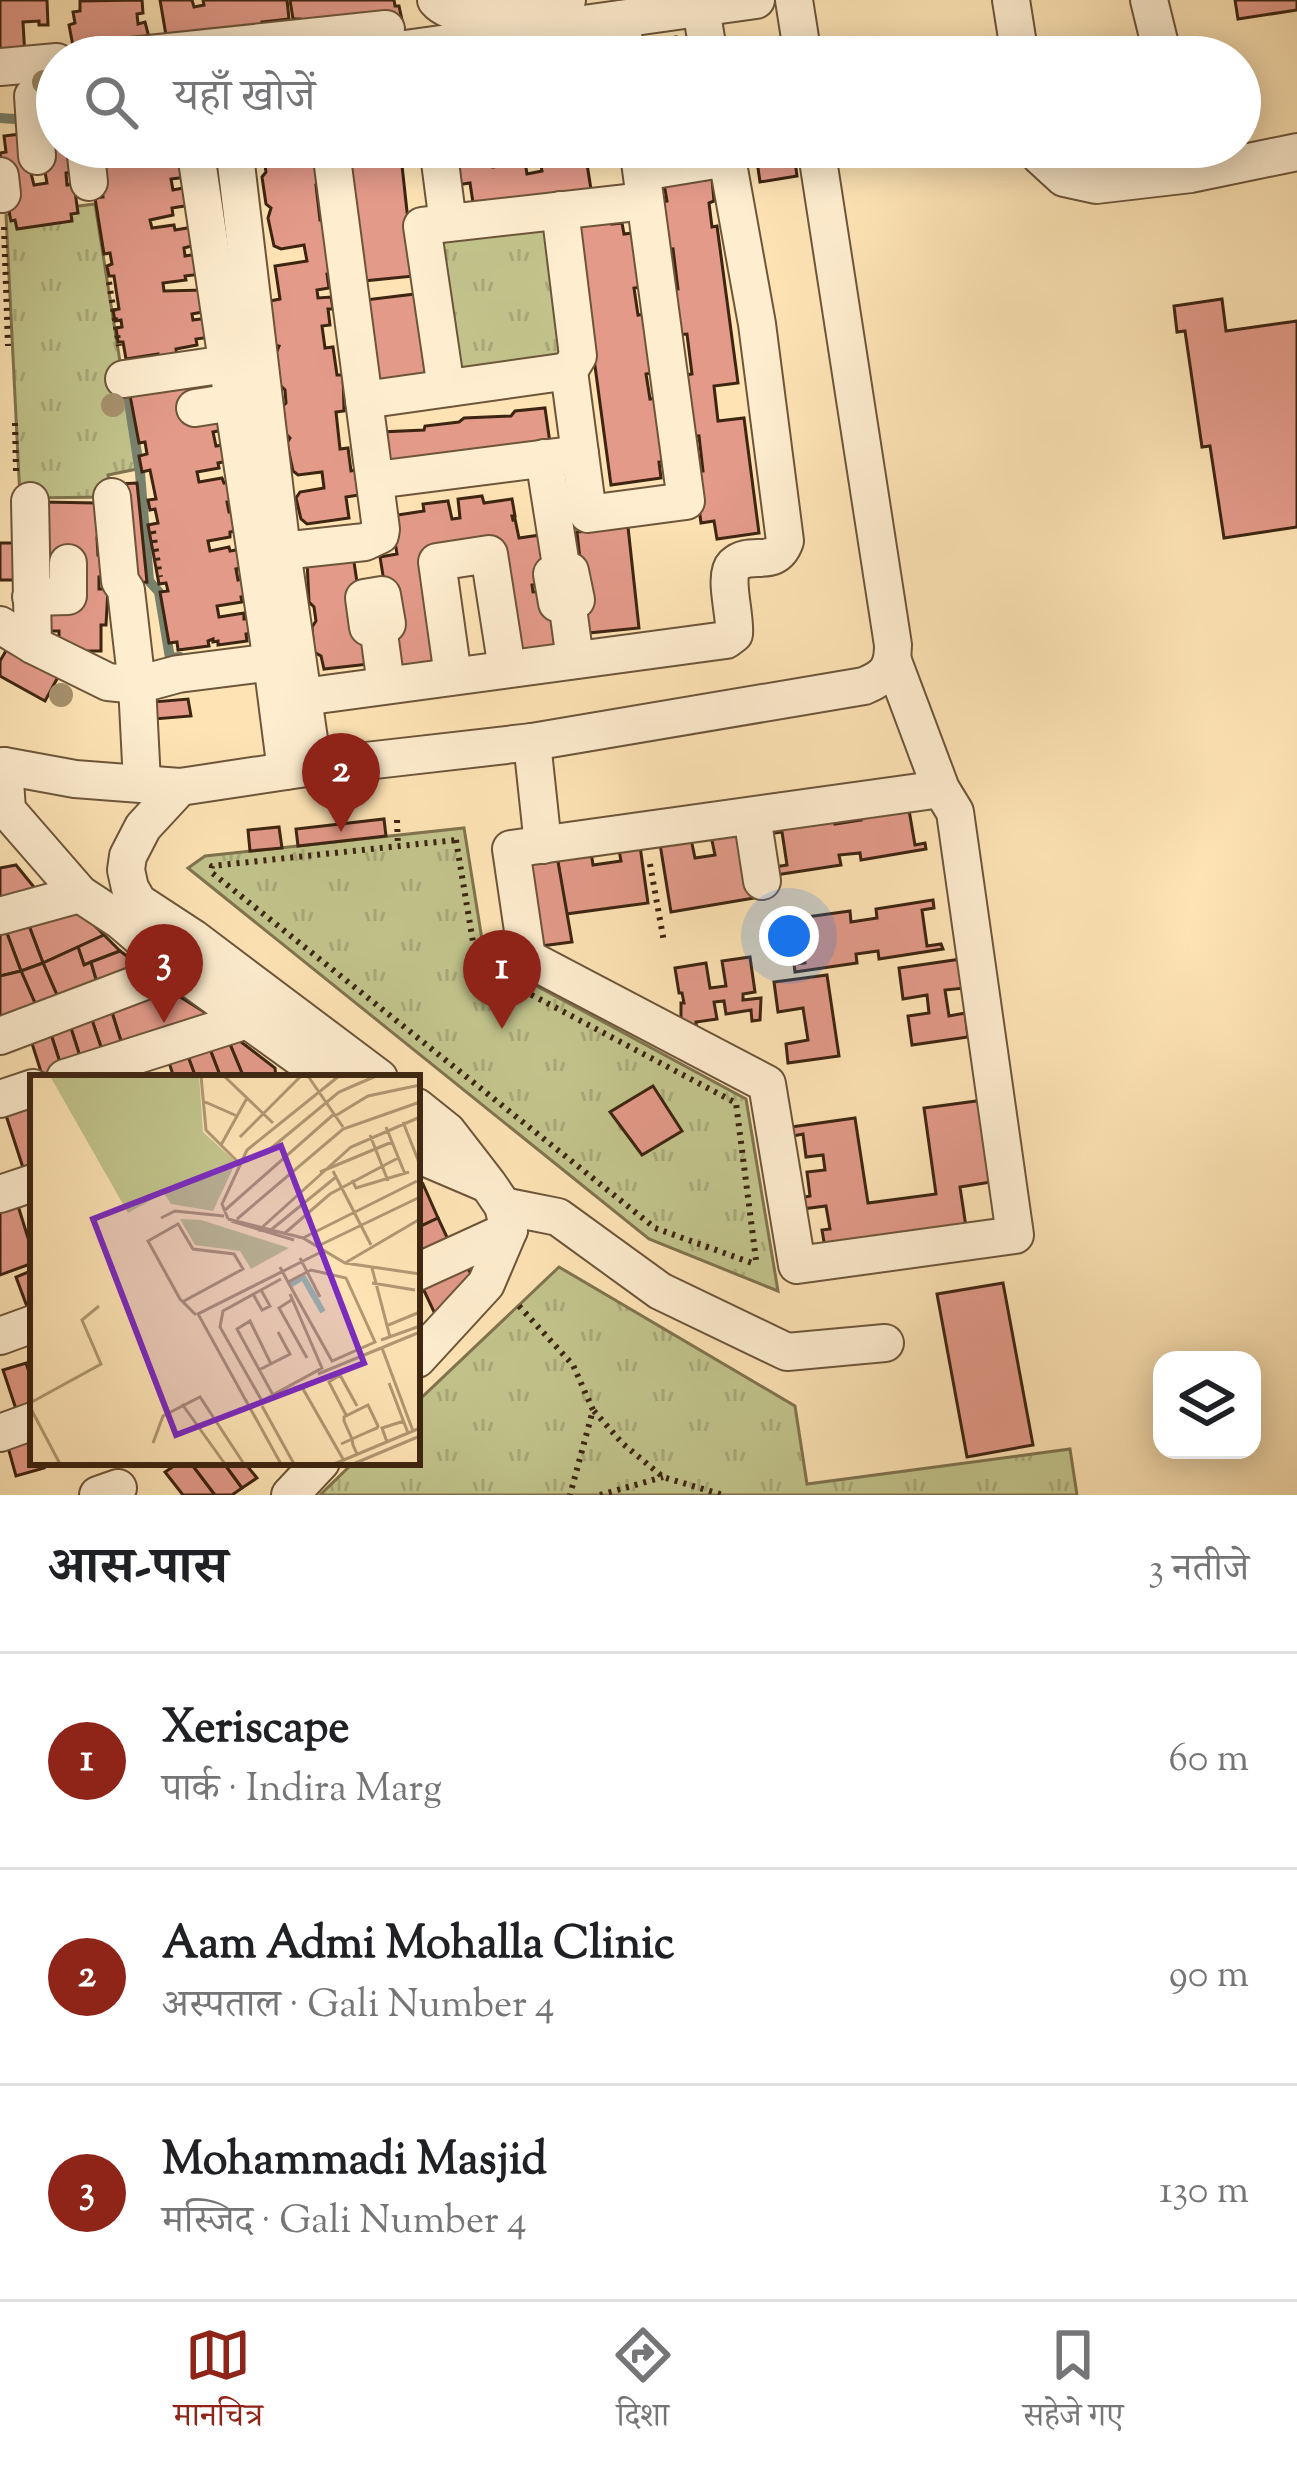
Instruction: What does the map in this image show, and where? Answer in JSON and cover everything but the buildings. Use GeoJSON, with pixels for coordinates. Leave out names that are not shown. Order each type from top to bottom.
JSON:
{"type":"FeatureCollection","features":[{"type":"Feature","properties":{"kind":"street"},"geometry":{"type":"LineString","coordinates":[[436,0],[443,8],[466,16],[567,0]]}},
{"type":"Feature","properties":{"kind":"street"},"geometry":{"type":"LineString","coordinates":[[479,36],[756,0]]}},
{"type":"Feature","properties":{"kind":"street"},"geometry":{"type":"LineString","coordinates":[[794,0],[799,36]]}},
{"type":"Feature","properties":{"kind":"street"},"geometry":{"type":"LineString","coordinates":[[1011,0],[1017,36]]}},
{"type":"Feature","properties":{"kind":"street"},"geometry":{"type":"LineString","coordinates":[[1149,0],[1158,36]]}},
{"type":"Feature","properties":{"kind":"street"},"geometry":{"type":"LineString","coordinates":[[701,8],[706,36]]}},
{"type":"Feature","properties":{"kind":"street"},"geometry":{"type":"LineString","coordinates":[[621,19],[623,36]]}},
{"type":"Feature","properties":{"kind":"street"},"geometry":{"type":"LineString","coordinates":[[0,67],[36,64]]}},
{"type":"Feature","properties":{"kind":"street"},"geometry":{"type":"LineString","coordinates":[[30,97],[36,148]]}},
{"type":"Feature","properties":{"kind":"street"},"geometry":{"type":"LineString","coordinates":[[1261,155],[1297,152]]}},
{"type":"Feature","properties":{"kind":"street"},"geometry":{"type":"LineString","coordinates":[[197,168],[272,662],[300,769]]}},
{"type":"Feature","properties":{"kind":"street"},"geometry":{"type":"LineString","coordinates":[[236,168],[303,697],[300,769]]}},
{"type":"Feature","properties":{"kind":"street"},"geometry":{"type":"LineString","coordinates":[[282,551],[365,542],[380,536],[381,529],[333,168]]}},
{"type":"Feature","properties":{"kind":"street"},"geometry":{"type":"LineString","coordinates":[[441,168],[448,223]]}},
{"type":"Feature","properties":{"kind":"street"},"geometry":{"type":"LineString","coordinates":[[303,697],[726,640],[734,634],[731,567],[740,561],[776,556],[785,541],[757,324],[729,168]]}},
{"type":"Feature","properties":{"kind":"street"},"geometry":{"type":"LineString","coordinates":[[819,168],[893,662],[941,789],[955,812],[1015,1235],[797,1265],[767,1084],[527,958],[511,849],[941,789]]}},
{"type":"Feature","properties":{"kind":"street"},"geometry":{"type":"LineString","coordinates":[[1053,168],[1064,178],[1096,184],[1157,168]]}},
{"type":"Feature","properties":{"kind":"street"},"geometry":{"type":"LineString","coordinates":[[446,388],[422,226],[560,211],[642,173],[686,501],[588,514],[562,456]]}},
{"type":"Feature","properties":{"kind":"street"},"geometry":{"type":"LineString","coordinates":[[560,211],[578,356],[568,371],[562,456],[564,587],[574,660]]}},
{"type":"Feature","properties":{"kind":"street"},"geometry":{"type":"LineString","coordinates":[[124,379],[227,364]]}},
{"type":"Feature","properties":{"kind":"street"},"geometry":{"type":"LineString","coordinates":[[364,400],[568,371]]}},
{"type":"Feature","properties":{"kind":"street"},"geometry":{"type":"LineString","coordinates":[[195,408],[233,402]]}},
{"type":"Feature","properties":{"kind":"street"},"geometry":{"type":"LineString","coordinates":[[376,480],[562,456]]}},
{"type":"Feature","properties":{"kind":"street"},"geometry":{"type":"LineString","coordinates":[[112,497],[137,685],[142,782]]}},
{"type":"Feature","properties":{"kind":"street"},"geometry":{"type":"LineString","coordinates":[[30,502],[21,594],[33,645]]}},
{"type":"Feature","properties":{"kind":"street"},"geometry":{"type":"LineString","coordinates":[[365,542],[386,685]]}},
{"type":"Feature","properties":{"kind":"street"},"geometry":{"type":"LineString","coordinates":[[453,676],[437,562],[489,554],[507,669]]}},
{"type":"Feature","properties":{"kind":"street"},"geometry":{"type":"LineString","coordinates":[[21,594],[68,596],[68,562]]}},
{"type":"Feature","properties":{"kind":"street"},"geometry":{"type":"LineString","coordinates":[[0,625],[108,682],[137,685],[178,674],[272,662]]}},
{"type":"Feature","properties":{"kind":"street"},"geometry":{"type":"LineString","coordinates":[[315,1065],[193,938],[80,894],[4,810],[2,764],[75,779],[180,787],[532,742],[864,686],[884,678],[893,662]]}},
{"type":"Feature","properties":{"kind":"street"},"geometry":{"type":"LineString","coordinates":[[532,742],[543,845]]}},
{"type":"Feature","properties":{"kind":"street"},"geometry":{"type":"LineString","coordinates":[[180,787],[142,827],[128,856],[130,912],[177,969],[247,1020],[315,1065],[364,1075]]}},
{"type":"Feature","properties":{"kind":"street"},"geometry":{"type":"LineString","coordinates":[[752,816],[762,880]]}},
{"type":"Feature","properties":{"kind":"street"},"geometry":{"type":"LineString","coordinates":[[0,916],[80,894]]}},
{"type":"Feature","properties":{"kind":"street"},"geometry":{"type":"LineString","coordinates":[[0,1036],[177,969]]}},
{"type":"Feature","properties":{"kind":"street"},"geometry":{"type":"LineString","coordinates":[[74,1075],[247,1020]]}},
{"type":"Feature","properties":{"kind":"street"},"geometry":{"type":"LineString","coordinates":[[0,1099],[30,1089]]}},
{"type":"Feature","properties":{"kind":"street"},"geometry":{"type":"LineString","coordinates":[[420,1109],[447,1131],[500,1207],[486,1284],[420,1356]]}},
{"type":"Feature","properties":{"kind":"street"},"geometry":{"type":"LineString","coordinates":[[422,1160],[500,1207],[558,1217],[660,1291],[787,1352],[885,1343]]}},
{"type":"Feature","properties":{"kind":"street"},"geometry":{"type":"LineString","coordinates":[[0,1194],[30,1185]]}},
{"type":"Feature","properties":{"kind":"street"},"geometry":{"type":"LineString","coordinates":[[420,1270],[500,1207]]}},
{"type":"Feature","properties":{"kind":"street"},"geometry":{"type":"LineString","coordinates":[[0,1336],[30,1325]]}},
{"type":"Feature","properties":{"kind":"street"},"geometry":{"type":"LineString","coordinates":[[0,1433],[30,1422]]}},
{"type":"Feature","properties":{"kind":"street"},"geometry":{"type":"LineString","coordinates":[[292,1494],[318,1465]]}},
{"type":"Feature","properties":{"kind":"path"},"geometry":{"type":"LineString","coordinates":[[1,185],[3,330],[8,346]]}},
{"type":"Feature","properties":{"kind":"path"},"geometry":{"type":"LineString","coordinates":[[110,282],[124,379]]}},
{"type":"Feature","properties":{"kind":"path"},"geometry":{"type":"LineString","coordinates":[[151,514],[161,587]]}},
{"type":"Feature","properties":{"kind":"path"},"geometry":{"type":"LineString","coordinates":[[397,820],[398,847]]}},
{"type":"Feature","properties":{"kind":"path"},"geometry":{"type":"LineString","coordinates":[[645,831],[664,942]]}},
{"type":"Feature","properties":{"kind":"path"},"geometry":{"type":"LineString","coordinates":[[456,839],[477,966],[736,1103],[756,1260],[752,1263],[655,1228],[211,872],[212,866],[398,847],[456,839]]}},
{"type":"Feature","properties":{"kind":"path"},"geometry":{"type":"LineString","coordinates":[[518,1306],[572,1365],[593,1410],[622,1443],[663,1477],[723,1495]]}},
{"type":"Feature","properties":{"kind":"path"},"geometry":{"type":"LineString","coordinates":[[570,1495],[593,1410]]}},
{"type":"Feature","properties":{"kind":"path"},"geometry":{"type":"LineString","coordinates":[[600,1495],[663,1477]]}},
{"type":"Feature","properties":{"kind":"green space"},"geometry":{"type":"Polygon","coordinates":[[[95,204],[137,469],[108,475],[112,497],[20,498],[6,215],[95,204]]]}},
{"type":"Feature","properties":{"kind":"green space"},"geometry":{"type":"Polygon","coordinates":[[[552,220],[571,357],[459,373],[440,235],[552,220]]]}},
{"type":"Feature","properties":{"kind":"green space"},"geometry":{"type":"Polygon","coordinates":[[[464,828],[485,958],[746,1099],[778,1291],[649,1239],[188,868],[205,856],[464,828]]]}},
{"type":"Feature","properties":{"kind":"green space"},"geometry":{"type":"Polygon","coordinates":[[[559,1267],[795,1406],[807,1484],[1070,1449],[1077,1495],[320,1495],[351,1465],[420,1465],[420,1399],[559,1267]]]}},
{"type":"Feature","properties":{"kind":"waterway"},"geometry":{"type":"LineString","coordinates":[[0,118],[36,121]]}},
{"type":"Feature","properties":{"kind":"waterway"},"geometry":{"type":"LineString","coordinates":[[127,389],[149,581],[159,592],[170,658],[180,657]]}},
{"type":"Feature","properties":{"kind":"place","name":"Aam Admi Mohalla Clinic"},"geometry":{"type":"Point","coordinates":[341,832]}},
{"type":"Feature","properties":{"kind":"place","name":"Mohammadi Masjid"},"geometry":{"type":"Point","coordinates":[164,1023]}},
{"type":"Feature","properties":{"kind":"place","name":"Xeriscape"},"geometry":{"type":"Point","coordinates":[502,1029]}}]}
